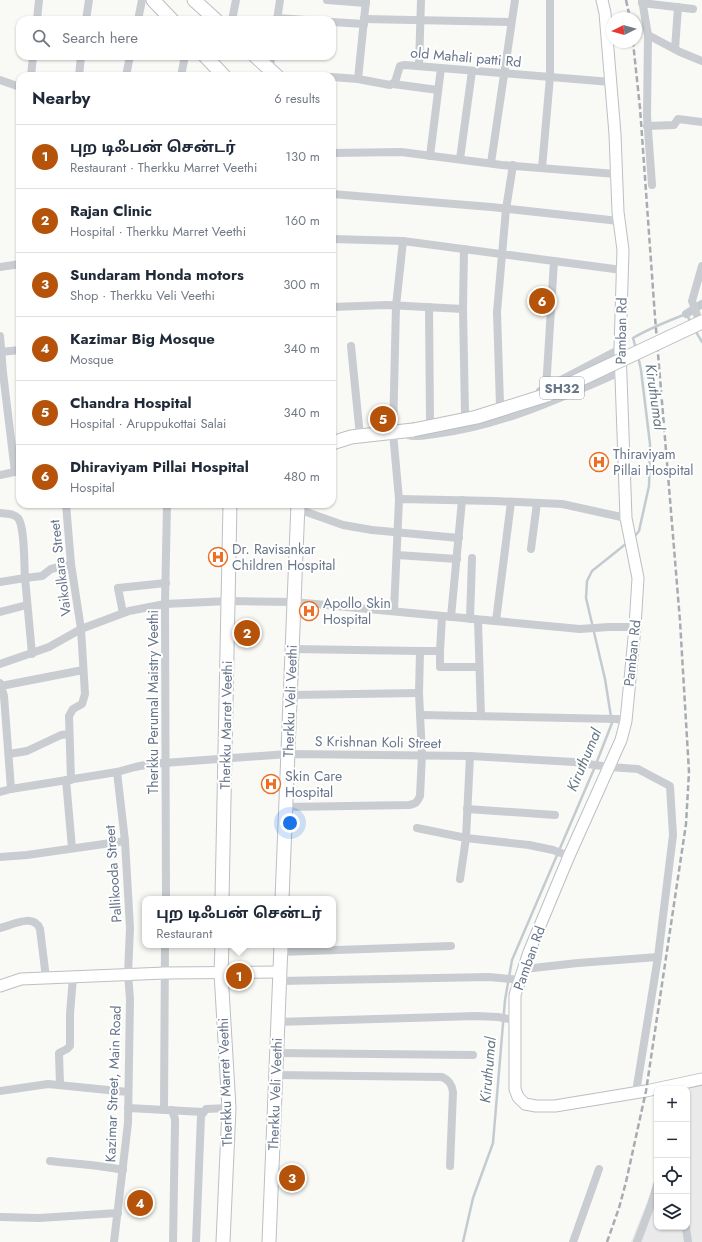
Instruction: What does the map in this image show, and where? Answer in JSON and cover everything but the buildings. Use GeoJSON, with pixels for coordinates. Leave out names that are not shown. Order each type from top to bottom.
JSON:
{"type":"FeatureCollection","features":[{"type":"Feature","properties":{"kind":"main road"},"geometry":{"type":"LineString","coordinates":[[153,0],[168,16]]}},
{"type":"Feature","properties":{"kind":"main road"},"geometry":{"type":"LineString","coordinates":[[194,0],[212,16]]}},
{"type":"Feature","properties":{"kind":"main road"},"geometry":{"type":"LineString","coordinates":[[209,60],[220,72]]}},
{"type":"Feature","properties":{"kind":"main road"},"geometry":{"type":"LineString","coordinates":[[259,60],[272,72]]}},
{"type":"Feature","properties":{"kind":"main road","name":"SH32"},"geometry":{"type":"LineString","coordinates":[[336,442],[356,437],[403,432],[477,417],[547,395],[699,319]]}},
{"type":"Feature","properties":{"kind":"main road","name":"SH32"},"geometry":{"type":"LineString","coordinates":[[336,434],[356,437]]}},
{"type":"Feature","properties":{"kind":"main road","name":"Therkku Marret Veethi"},"geometry":{"type":"LineString","coordinates":[[222,896],[230,508]]}},
{"type":"Feature","properties":{"kind":"main road","name":"Therkku Veli Veethi"},"geometry":{"type":"LineString","coordinates":[[282,896],[298,508]]}},
{"type":"Feature","properties":{"kind":"main road","name":"Therkku Marret Veethi"},"geometry":{"type":"LineString","coordinates":[[222,948],[221,973],[229,1108],[223,1242]]}},
{"type":"Feature","properties":{"kind":"main road","name":"Therkku Veli Veethi"},"geometry":{"type":"LineString","coordinates":[[269,1242],[280,948]]}},
{"type":"Feature","properties":{"kind":"street"},"geometry":{"type":"LineString","coordinates":[[37,16],[39,0]]}},
{"type":"Feature","properties":{"kind":"street"},"geometry":{"type":"LineString","coordinates":[[87,16],[89,0]]}},
{"type":"Feature","properties":{"kind":"street"},"geometry":{"type":"LineString","coordinates":[[139,16],[142,0]]}},
{"type":"Feature","properties":{"kind":"street"},"geometry":{"type":"LineString","coordinates":[[233,16],[236,0]]}},
{"type":"Feature","properties":{"kind":"street"},"geometry":{"type":"LineString","coordinates":[[277,16],[280,0]]}},
{"type":"Feature","properties":{"kind":"street"},"geometry":{"type":"LineString","coordinates":[[327,0],[366,1],[358,79]]}},
{"type":"Feature","properties":{"kind":"street"},"geometry":{"type":"LineString","coordinates":[[419,66],[421,0]]}},
{"type":"Feature","properties":{"kind":"street"},"geometry":{"type":"LineString","coordinates":[[491,163],[515,0]]}},
{"type":"Feature","properties":{"kind":"street"},"geometry":{"type":"LineString","coordinates":[[542,168],[550,77],[550,0]]}},
{"type":"Feature","properties":{"kind":"street","name":"Pamban Rd"},"geometry":{"type":"LineString","coordinates":[[602,0],[605,13],[611,82],[619,221],[623,250],[620,372],[627,523],[638,578],[635,627],[621,720],[621,740],[606,766],[566,855],[524,969],[517,980],[511,1019],[515,1089],[518,1097],[525,1104],[536,1106],[555,1106],[654,1090]]}},
{"type":"Feature","properties":{"kind":"street"},"geometry":{"type":"LineString","coordinates":[[652,185],[647,126],[648,35],[642,2],[693,9]]}},
{"type":"Feature","properties":{"kind":"street"},"geometry":{"type":"LineString","coordinates":[[675,49],[678,7]]}},
{"type":"Feature","properties":{"kind":"street"},"geometry":{"type":"LineString","coordinates":[[336,22],[420,19],[511,22]]}},
{"type":"Feature","properties":{"kind":"street"},"geometry":{"type":"LineString","coordinates":[[648,35],[702,61]]}},
{"type":"Feature","properties":{"kind":"street"},"geometry":{"type":"LineString","coordinates":[[31,72],[33,60]]}},
{"type":"Feature","properties":{"kind":"street"},"geometry":{"type":"LineString","coordinates":[[79,72],[81,60]]}},
{"type":"Feature","properties":{"kind":"street"},"geometry":{"type":"LineString","coordinates":[[127,72],[129,60]]}},
{"type":"Feature","properties":{"kind":"street"},"geometry":{"type":"LineString","coordinates":[[182,72],[184,60]]}},
{"type":"Feature","properties":{"kind":"street"},"geometry":{"type":"LineString","coordinates":[[272,60],[273,72]]}},
{"type":"Feature","properties":{"kind":"street","name":"old Mahali patti Rd"},"geometry":{"type":"LineString","coordinates":[[393,84],[400,66],[419,66],[611,82]]}},
{"type":"Feature","properties":{"kind":"street"},"geometry":{"type":"LineString","coordinates":[[430,156],[441,68]]}},
{"type":"Feature","properties":{"kind":"street"},"geometry":{"type":"LineString","coordinates":[[460,159],[472,71]]}},
{"type":"Feature","properties":{"kind":"street"},"geometry":{"type":"LineString","coordinates":[[336,78],[358,79],[438,90]]}},
{"type":"Feature","properties":{"kind":"street"},"geometry":{"type":"LineString","coordinates":[[0,80],[16,86]]}},
{"type":"Feature","properties":{"kind":"street"},"geometry":{"type":"LineString","coordinates":[[647,126],[674,125],[678,120],[702,122]]}},
{"type":"Feature","properties":{"kind":"street"},"geometry":{"type":"LineString","coordinates":[[336,153],[401,152],[491,163],[616,174]]}},
{"type":"Feature","properties":{"kind":"street"},"geometry":{"type":"LineString","coordinates":[[500,405],[497,312],[501,253],[513,165]]}},
{"type":"Feature","properties":{"kind":"street"},"geometry":{"type":"LineString","coordinates":[[336,194],[506,209],[619,221]]}},
{"type":"Feature","properties":{"kind":"street"},"geometry":{"type":"LineString","coordinates":[[336,238],[403,241],[622,270]]}},
{"type":"Feature","properties":{"kind":"street"},"geometry":{"type":"LineString","coordinates":[[394,612],[403,432],[396,306],[403,241]]}},
{"type":"Feature","properties":{"kind":"street"},"geometry":{"type":"LineString","coordinates":[[464,249],[463,309],[465,414]]}},
{"type":"Feature","properties":{"kind":"street"},"geometry":{"type":"LineString","coordinates":[[546,389],[554,261]]}},
{"type":"Feature","properties":{"kind":"street"},"geometry":{"type":"LineString","coordinates":[[0,267],[16,265]]}},
{"type":"Feature","properties":{"kind":"street"},"geometry":{"type":"LineString","coordinates":[[702,266],[692,298],[692,304],[702,327]]}},
{"type":"Feature","properties":{"kind":"street"},"geometry":{"type":"LineString","coordinates":[[336,307],[396,306],[463,309]]}},
{"type":"Feature","properties":{"kind":"street"},"geometry":{"type":"LineString","coordinates":[[429,307],[430,421]]}},
{"type":"Feature","properties":{"kind":"street"},"geometry":{"type":"LineString","coordinates":[[0,336],[3,373],[16,465]]}},
{"type":"Feature","properties":{"kind":"street"},"geometry":{"type":"LineString","coordinates":[[351,346],[356,437]]}},
{"type":"Feature","properties":{"kind":"street"},"geometry":{"type":"LineString","coordinates":[[403,432],[411,426],[500,405],[546,389],[620,349]]}},
{"type":"Feature","properties":{"kind":"street"},"geometry":{"type":"LineString","coordinates":[[1,352],[16,350]]}},
{"type":"Feature","properties":{"kind":"street"},"geometry":{"type":"LineString","coordinates":[[403,432],[415,436],[451,432],[487,424],[540,406],[620,372]]}},
{"type":"Feature","properties":{"kind":"street"},"geometry":{"type":"LineString","coordinates":[[0,475],[16,472]]}},
{"type":"Feature","properties":{"kind":"street"},"geometry":{"type":"LineString","coordinates":[[399,499],[562,504],[627,523]]}},
{"type":"Feature","properties":{"kind":"street"},"geometry":{"type":"LineString","coordinates":[[451,617],[462,500]]}},
{"type":"Feature","properties":{"kind":"street"},"geometry":{"type":"LineString","coordinates":[[496,621],[511,502]]}},
{"type":"Feature","properties":{"kind":"street"},"geometry":{"type":"LineString","coordinates":[[531,549],[537,503]]}},
{"type":"Feature","properties":{"kind":"street","name":"Vaikolkara Street"},"geometry":{"type":"LineString","coordinates":[[66,508],[71,564],[81,629],[85,694],[82,704],[73,709],[69,716],[69,780],[72,848]]}},
{"type":"Feature","properties":{"kind":"street","name":"Therkku Perumal Maistry Veethi"},"geometry":{"type":"LineString","coordinates":[[166,896],[165,604],[167,508]]}},
{"type":"Feature","properties":{"kind":"street"},"geometry":{"type":"LineString","coordinates":[[300,508],[343,525],[372,530],[459,538]]}},
{"type":"Feature","properties":{"kind":"street"},"geometry":{"type":"LineString","coordinates":[[0,513],[12,514],[18,517],[21,523],[32,654]]}},
{"type":"Feature","properties":{"kind":"street"},"geometry":{"type":"LineString","coordinates":[[397,555],[457,559]]}},
{"type":"Feature","properties":{"kind":"street"},"geometry":{"type":"LineString","coordinates":[[470,619],[472,558]]}},
{"type":"Feature","properties":{"kind":"street"},"geometry":{"type":"LineString","coordinates":[[0,582],[42,576],[51,568],[71,564]]}},
{"type":"Feature","properties":{"kind":"street"},"geometry":{"type":"LineString","coordinates":[[123,613],[118,588],[166,583]]}},
{"type":"Feature","properties":{"kind":"street"},"geometry":{"type":"LineString","coordinates":[[0,664],[49,647],[81,629],[123,613],[165,604],[228,601],[294,602],[586,629],[635,627]]}},
{"type":"Feature","properties":{"kind":"street"},"geometry":{"type":"LineString","coordinates":[[0,612],[27,604]]}},
{"type":"Feature","properties":{"kind":"street"},"geometry":{"type":"LineString","coordinates":[[442,616],[440,667],[479,667]]}},
{"type":"Feature","properties":{"kind":"street"},"geometry":{"type":"LineString","coordinates":[[478,620],[481,716]]}},
{"type":"Feature","properties":{"kind":"street"},"geometry":{"type":"LineString","coordinates":[[292,649],[440,651]]}},
{"type":"Feature","properties":{"kind":"street"},"geometry":{"type":"LineString","coordinates":[[286,807],[415,804],[420,796],[422,755],[419,693],[420,651]]}},
{"type":"Feature","properties":{"kind":"street"},"geometry":{"type":"LineString","coordinates":[[11,789],[4,696],[1,685],[83,670]]}},
{"type":"Feature","properties":{"kind":"street"},"geometry":{"type":"LineString","coordinates":[[290,695],[419,693]]}},
{"type":"Feature","properties":{"kind":"street"},"geometry":{"type":"LineString","coordinates":[[420,715],[621,720]]}},
{"type":"Feature","properties":{"kind":"street"},"geometry":{"type":"LineString","coordinates":[[9,754],[26,751],[61,735],[69,734]]}},
{"type":"Feature","properties":{"kind":"street","name":"S Krishnan Koli Street"},"geometry":{"type":"LineString","coordinates":[[0,792],[117,772],[135,766],[288,754],[470,756],[574,762],[638,769],[670,786],[673,835],[658,957]]}},
{"type":"Feature","properties":{"kind":"street"},"geometry":{"type":"LineString","coordinates":[[460,878],[466,838],[470,756]]}},
{"type":"Feature","properties":{"kind":"street","name":"Pallikooda Street"},"geometry":{"type":"LineString","coordinates":[[117,772],[125,841],[130,928],[128,974]]}},
{"type":"Feature","properties":{"kind":"street"},"geometry":{"type":"LineString","coordinates":[[467,809],[555,815]]}},
{"type":"Feature","properties":{"kind":"street"},"geometry":{"type":"LineString","coordinates":[[417,828],[466,838],[529,845],[553,850],[566,855]]}},
{"type":"Feature","properties":{"kind":"street"},"geometry":{"type":"LineString","coordinates":[[0,857],[125,841]]}},
{"type":"Feature","properties":{"kind":"street"},"geometry":{"type":"LineString","coordinates":[[0,928],[28,921],[39,924],[46,978]]}},
{"type":"Feature","properties":{"kind":"street"},"geometry":{"type":"LineString","coordinates":[[336,947],[451,946]]}},
{"type":"Feature","properties":{"kind":"street"},"geometry":{"type":"LineString","coordinates":[[165,948],[168,1110],[175,1119],[173,1242]]}},
{"type":"Feature","properties":{"kind":"street"},"geometry":{"type":"LineString","coordinates":[[524,969],[658,957],[636,1092]]}},
{"type":"Feature","properties":{"kind":"street"},"geometry":{"type":"LineString","coordinates":[[0,986],[21,979],[165,973],[221,973],[279,977],[481,977],[517,980]]}},
{"type":"Feature","properties":{"kind":"street","name":"Kazimar Street, Main Road"},"geometry":{"type":"LineString","coordinates":[[114,1242],[128,1123],[130,999],[128,974]]}},
{"type":"Feature","properties":{"kind":"street"},"geometry":{"type":"LineString","coordinates":[[60,1085],[59,1053],[70,1046],[70,1014],[74,977]]}},
{"type":"Feature","properties":{"kind":"street"},"geometry":{"type":"LineString","coordinates":[[277,1022],[476,1016],[511,1019]]}},
{"type":"Feature","properties":{"kind":"street"},"geometry":{"type":"LineString","coordinates":[[276,1053],[473,1055]]}},
{"type":"Feature","properties":{"kind":"street"},"geometry":{"type":"LineString","coordinates":[[275,1075],[442,1077],[448,1080],[452,1086],[453,1092],[450,1166]]}},
{"type":"Feature","properties":{"kind":"street","name":"Pamban Rd"},"geometry":{"type":"LineString","coordinates":[[678,1086],[702,1079]]}},
{"type":"Feature","properties":{"kind":"street"},"geometry":{"type":"LineString","coordinates":[[0,1091],[48,1084],[128,1092]]}},
{"type":"Feature","properties":{"kind":"street"},"geometry":{"type":"LineString","coordinates":[[128,1108],[203,1112]]}},
{"type":"Feature","properties":{"kind":"street"},"geometry":{"type":"LineString","coordinates":[[196,1242],[200,1119],[206,1109],[229,1108]]}},
{"type":"Feature","properties":{"kind":"street"},"geometry":{"type":"LineString","coordinates":[[50,1161],[123,1170]]}},
{"type":"Feature","properties":{"kind":"street"},"geometry":{"type":"LineString","coordinates":[[573,1242],[599,1169]]}},
{"type":"Feature","properties":{"kind":"street"},"geometry":{"type":"LineString","coordinates":[[637,1242],[654,1194]]}},
{"type":"Feature","properties":{"kind":"street"},"geometry":{"type":"LineString","coordinates":[[0,1217],[39,1218],[118,1213]]}},
{"type":"Feature","properties":{"kind":"street"},"geometry":{"type":"LineString","coordinates":[[686,1230],[688,1242]]}},
{"type":"Feature","properties":{"kind":"shaded area"},"geometry":{"type":"Polygon","coordinates":[[[702,1085],[702,1242],[631,1242],[651,1192],[654,1180],[654,1230],[690,1230],[690,1087],[702,1085]]]}},
{"type":"Feature","properties":{"kind":"waterway"},"geometry":{"type":"LineString","coordinates":[[686,314],[702,304]]}},
{"type":"Feature","properties":{"kind":"waterway","name":"Kiruthumal"},"geometry":{"type":"LineString","coordinates":[[636,349],[633,338],[646,331],[686,314],[691,322]]}},
{"type":"Feature","properties":{"kind":"waterway","name":"Kiruthumal"},"geometry":{"type":"LineString","coordinates":[[695,330],[702,342]]}},
{"type":"Feature","properties":{"kind":"waterway","name":"Kiruthumal"},"geometry":{"type":"LineString","coordinates":[[634,537],[639,531],[649,486],[650,444],[638,356]]}},
{"type":"Feature","properties":{"kind":"waterway","name":"Kiruthumal"},"geometry":{"type":"LineString","coordinates":[[463,1242],[473,1198],[493,1143],[505,1000],[512,960],[594,769],[612,723],[605,679],[586,598],[587,581],[592,571],[627,543]]}},
{"type":"Feature","properties":{"kind":"railway"},"geometry":{"type":"LineString","coordinates":[[626,0],[629,12]]}},
{"type":"Feature","properties":{"kind":"railway"},"geometry":{"type":"LineString","coordinates":[[607,1242],[626,1182],[646,1091],[686,824],[689,772],[680,621],[655,317],[640,108],[634,48]]}},
{"type":"Feature","properties":{"kind":"place","name":"Dhiraviyam Pillai Hospital"},"geometry":{"type":"Point","coordinates":[542,301]}},
{"type":"Feature","properties":{"kind":"place","name":"Chandra Hospital"},"geometry":{"type":"Point","coordinates":[383,419]}},
{"type":"Feature","properties":{"kind":"place","name":"Thiraviyam Pillai Hospital"},"geometry":{"type":"Point","coordinates":[599,462]}},
{"type":"Feature","properties":{"kind":"place","name":"Dr. Ravisankar Children Hospital"},"geometry":{"type":"Point","coordinates":[218,557]}},
{"type":"Feature","properties":{"kind":"place","name":"Apollo Skin Hospital"},"geometry":{"type":"Point","coordinates":[309,611]}},
{"type":"Feature","properties":{"kind":"place","name":"Rajan Clinic"},"geometry":{"type":"Point","coordinates":[247,633]}},
{"type":"Feature","properties":{"kind":"place","name":"Skin Care Hospital"},"geometry":{"type":"Point","coordinates":[271,784]}},
{"type":"Feature","properties":{"kind":"place","name":"புற டிஃபன் சென்டர்"},"geometry":{"type":"Point","coordinates":[239,976]}},
{"type":"Feature","properties":{"kind":"place","name":"Sundaram Honda motors"},"geometry":{"type":"Point","coordinates":[292,1178]}},
{"type":"Feature","properties":{"kind":"place","name":"Kazimar Big Mosque"},"geometry":{"type":"Point","coordinates":[140,1203]}}]}
